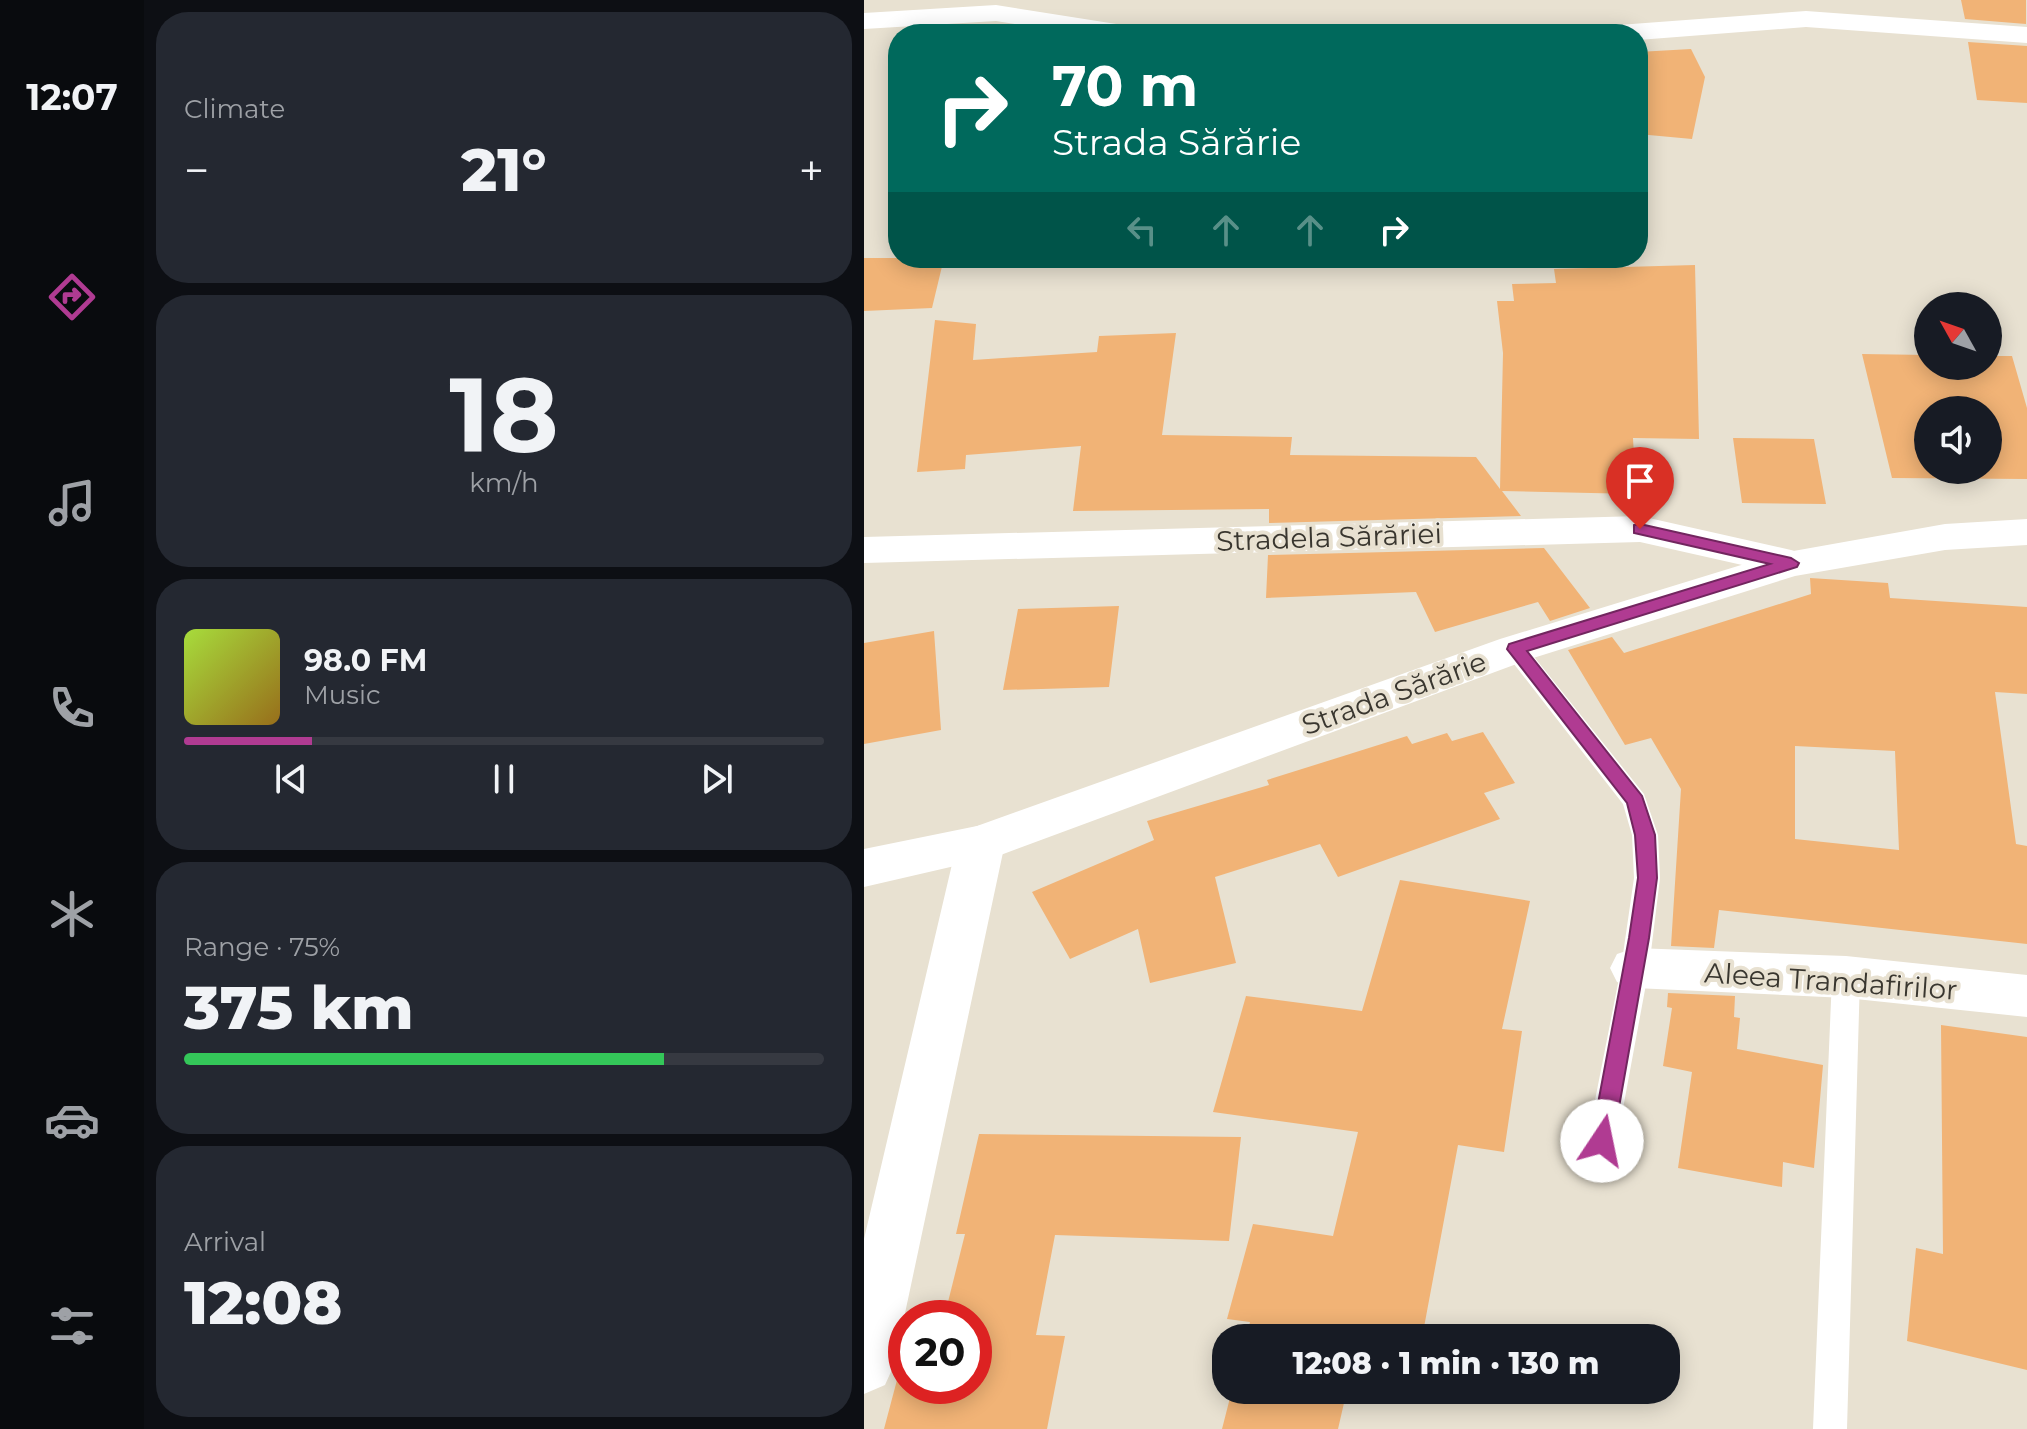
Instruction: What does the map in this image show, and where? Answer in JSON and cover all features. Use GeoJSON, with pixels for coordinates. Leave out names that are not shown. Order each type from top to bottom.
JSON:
{"type":"FeatureCollection","features":[{"type":"Feature","properties":{"kind":"street"},"geometry":{"type":"LineString","coordinates":[[1648,27],[1756,10],[2027,35]]}},
{"type":"Feature","properties":{"kind":"street"},"geometry":{"type":"LineString","coordinates":[[864,21],[996,13],[1066,24]]}},
{"type":"Feature","properties":{"kind":"street","name":"Stradela Sărăriei"},"geometry":{"type":"LineString","coordinates":[[864,550],[1640,529],[1791,563]]}},
{"type":"Feature","properties":{"kind":"street","name":"Strada Sărărie"},"geometry":{"type":"LineString","coordinates":[[864,868],[981,843],[1515,649],[1791,563],[1945,537],[2027,532]]}},
{"type":"Feature","properties":{"kind":"street"},"geometry":{"type":"LineString","coordinates":[[864,1365],[981,843]]}},
{"type":"Feature","properties":{"kind":"street","name":"Aleea Trandafirilor"},"geometry":{"type":"LineString","coordinates":[[1635,968],[1846,977],[2027,996]]}},
{"type":"Feature","properties":{"kind":"lane"},"geometry":{"type":"LineString","coordinates":[[1515,649],[1635,801],[1645,835],[1647,878],[1635,968],[1602,1141]]}},
{"type":"Feature","properties":{"kind":"lane"},"geometry":{"type":"LineString","coordinates":[[1830,1429],[1846,977]]}},
{"type":"Feature","properties":{"kind":"building"},"geometry":{"type":"Polygon","coordinates":[[[1961,0],[2026,0],[2026,24],[1965,19],[1961,0]]]}},
{"type":"Feature","properties":{"kind":"building"},"geometry":{"type":"Polygon","coordinates":[[[1968,42],[2027,46],[2027,103],[1977,100],[1968,42]]]}},
{"type":"Feature","properties":{"kind":"building"},"geometry":{"type":"Polygon","coordinates":[[[1691,49],[1705,77],[1692,139],[1648,135],[1648,51],[1691,49]]]}},
{"type":"Feature","properties":{"kind":"building"},"geometry":{"type":"Polygon","coordinates":[[[864,258],[888,258],[888,268],[942,268],[932,308],[864,311],[864,258]]]}},
{"type":"Feature","properties":{"kind":"building"},"geometry":{"type":"Polygon","coordinates":[[[1695,265],[1699,439],[1633,438],[1636,494],[1502,491],[1521,516],[1269,523],[1269,509],[1073,511],[1081,446],[966,455],[965,469],[917,472],[935,320],[976,324],[973,360],[1097,352],[1099,336],[1176,333],[1162,435],[1292,437],[1290,455],[1476,457],[1500,489],[1503,353],[1497,301],[1514,301],[1512,284],[1556,283],[1554,269],[1695,265]]]}},
{"type":"Feature","properties":{"kind":"building"},"geometry":{"type":"Polygon","coordinates":[[[1862,354],[1914,355],[1914,380],[2002,380],[2002,356],[2012,356],[2027,408],[2027,479],[2002,479],[2002,396],[1914,396],[1914,478],[1892,478],[1862,354]]]}},
{"type":"Feature","properties":{"kind":"building"},"geometry":{"type":"Polygon","coordinates":[[[1733,438],[1814,439],[1826,504],[1742,503],[1733,438]]]}},
{"type":"Feature","properties":{"kind":"building"},"geometry":{"type":"Polygon","coordinates":[[[1544,548],[1590,608],[1550,621],[1538,602],[1435,632],[1416,592],[1266,598],[1268,555],[1544,548]]]}},
{"type":"Feature","properties":{"kind":"building"},"geometry":{"type":"Polygon","coordinates":[[[1810,578],[1888,583],[1890,598],[2027,607],[2027,694],[1995,692],[2016,844],[2027,846],[2027,944],[1719,910],[1714,948],[1671,946],[1681,789],[1651,738],[1625,745],[1568,650],[1612,637],[1624,653],[1811,594],[1810,578]],[[1795,746],[1795,839],[1899,850],[1895,751],[1795,746]]]}},
{"type":"Feature","properties":{"kind":"building"},"geometry":{"type":"Polygon","coordinates":[[[1119,606],[1109,687],[1003,690],[1018,609],[1119,606]]]}},
{"type":"Feature","properties":{"kind":"building"},"geometry":{"type":"Polygon","coordinates":[[[934,631],[941,730],[864,744],[864,643],[934,631]]]}},
{"type":"Feature","properties":{"kind":"building"},"geometry":{"type":"Polygon","coordinates":[[[1483,732],[1515,783],[1484,793],[1500,819],[1338,877],[1320,844],[1215,877],[1236,963],[1150,983],[1138,929],[1070,959],[1032,892],[1154,840],[1147,821],[1269,785],[1267,780],[1407,736],[1412,744],[1447,733],[1452,741],[1483,732]]]}},
{"type":"Feature","properties":{"kind":"building"},"geometry":{"type":"Polygon","coordinates":[[[1400,880],[1530,901],[1502,1029],[1522,1031],[1504,1152],[1458,1145],[1425,1324],[1250,1324],[1227,1319],[1253,1224],[1333,1236],[1358,1132],[1213,1112],[1246,996],[1362,1011],[1400,880]]]}},
{"type":"Feature","properties":{"kind":"building"},"geometry":{"type":"Polygon","coordinates":[[[1668,993],[1735,996],[1734,1017],[1740,1018],[1737,1049],[1823,1065],[1814,1168],[1783,1162],[1782,1187],[1678,1168],[1692,1072],[1663,1066],[1672,1008],[1667,1007],[1668,993]]]}},
{"type":"Feature","properties":{"kind":"building"},"geometry":{"type":"Polygon","coordinates":[[[1941,1025],[2027,1037],[2027,1370],[1907,1341],[1916,1248],[1943,1254],[1941,1025]]]}},
{"type":"Feature","properties":{"kind":"building"},"geometry":{"type":"Polygon","coordinates":[[[979,1134],[1241,1137],[1229,1241],[1055,1235],[1036,1335],[1065,1336],[1047,1429],[884,1429],[891,1404],[992,1404],[992,1300],[948,1300],[965,1234],[956,1234],[979,1134]]]}},
{"type":"Feature","properties":{"kind":"building"},"geometry":{"type":"Polygon","coordinates":[[[1228,1404],[1344,1404],[1338,1429],[1222,1429],[1228,1404]]]}},
{"type":"Feature","properties":{"kind":"route"},"geometry":{"type":"LineString","coordinates":[[1602,1141],[1635,968],[1647,878],[1645,835],[1635,801],[1515,649],[1791,563],[1640,529]]}}]}
